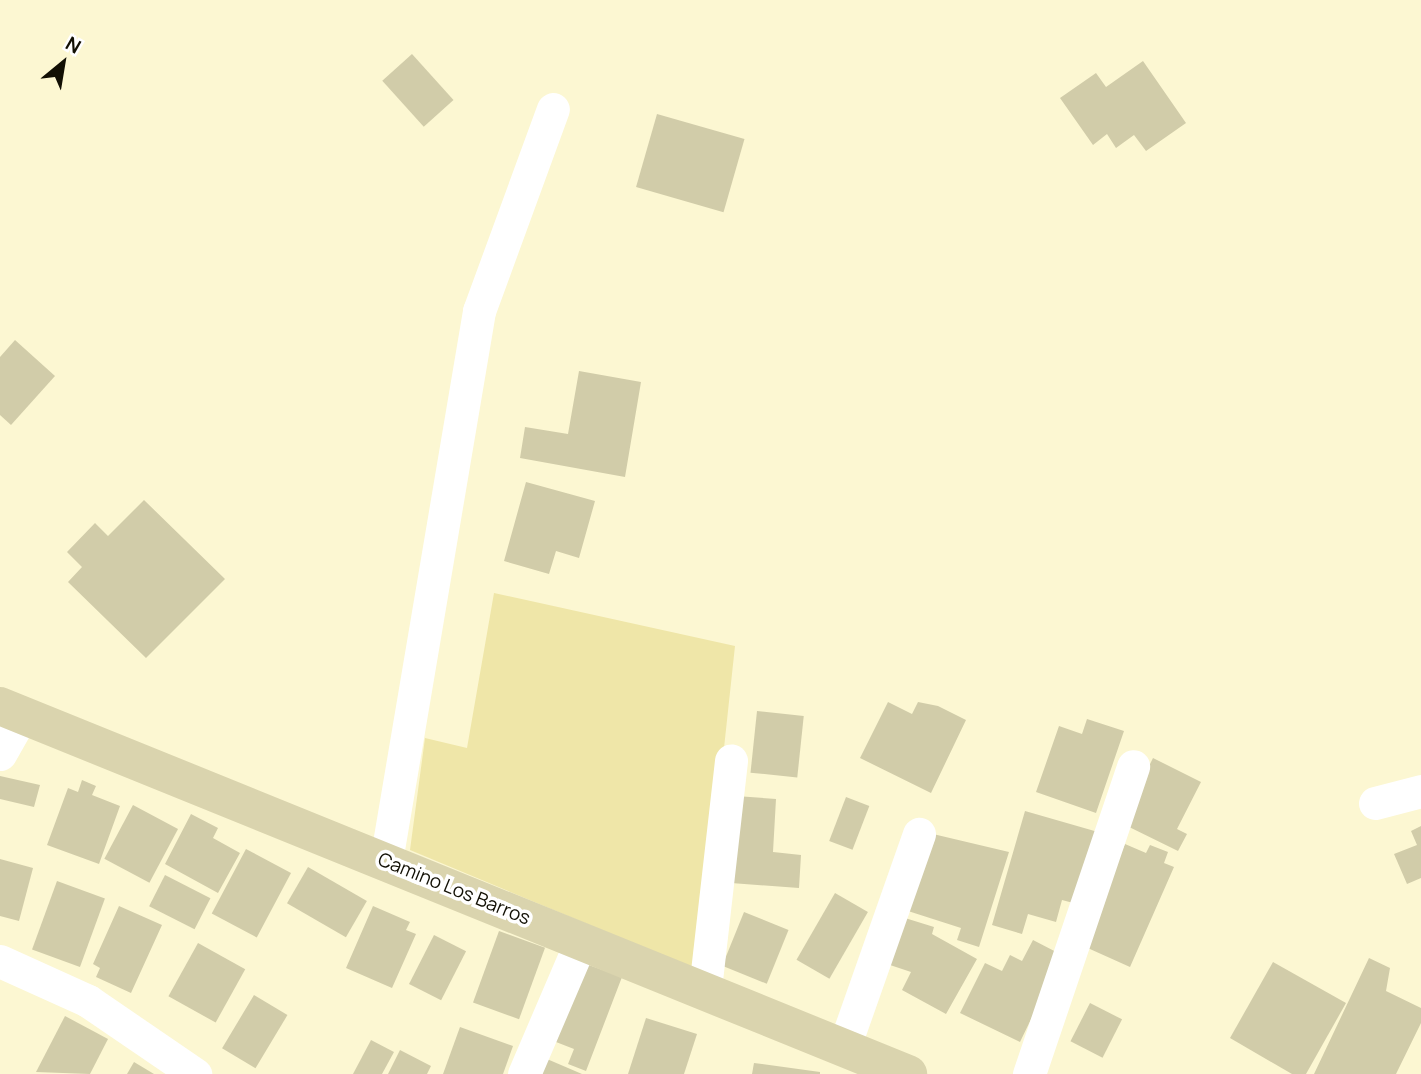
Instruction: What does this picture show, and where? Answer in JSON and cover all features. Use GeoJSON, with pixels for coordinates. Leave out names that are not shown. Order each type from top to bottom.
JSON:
{"type":"FeatureCollection","features":[{"type":"Feature","properties":{"kind":"street"},"geometry":{"type":"LineString","coordinates":[[386,861],[479,311],[552,109]]}},
{"type":"Feature","properties":{"kind":"street"},"geometry":{"type":"LineString","coordinates":[[0,754],[10,711]]}},
{"type":"Feature","properties":{"kind":"street","name":"Camino Los Barros"},"geometry":{"type":"LineString","coordinates":[[10,711],[705,989],[908,1074]]}},
{"type":"Feature","properties":{"kind":"street"},"geometry":{"type":"LineString","coordinates":[[705,989],[730,760]]}},
{"type":"Feature","properties":{"kind":"street"},"geometry":{"type":"LineString","coordinates":[[1029,1074],[1133,766]]}},
{"type":"Feature","properties":{"kind":"street"},"geometry":{"type":"LineString","coordinates":[[1375,803],[1421,791]]}},
{"type":"Feature","properties":{"kind":"street"},"geometry":{"type":"LineString","coordinates":[[844,1047],[919,834]]}},
{"type":"Feature","properties":{"kind":"street"},"geometry":{"type":"LineString","coordinates":[[524,1074],[581,941]]}},
{"type":"Feature","properties":{"kind":"street"},"geometry":{"type":"LineString","coordinates":[[0,961],[88,1001],[195,1074]]}},
{"type":"Feature","properties":{"kind":"shaded area"},"geometry":{"type":"Polygon","coordinates":[[[494,593],[735,646],[700,971],[410,850],[425,738],[467,748],[494,593]]]}},
{"type":"Feature","properties":{"kind":"building"},"geometry":{"type":"Polygon","coordinates":[[[412,54],[453,100],[424,127],[382,81],[412,54]]]}},
{"type":"Feature","properties":{"kind":"building"},"geometry":{"type":"Polygon","coordinates":[[[1143,61],[1186,123],[1146,151],[1134,135],[1116,148],[1107,134],[1093,145],[1060,98],[1096,73],[1106,87],[1143,61]]]}},
{"type":"Feature","properties":{"kind":"building"},"geometry":{"type":"Polygon","coordinates":[[[657,114],[744,139],[724,212],[636,187],[657,114]]]}},
{"type":"Feature","properties":{"kind":"building"},"geometry":{"type":"Polygon","coordinates":[[[15,340],[55,376],[11,425],[0,415],[0,357],[15,340]]]}},
{"type":"Feature","properties":{"kind":"building"},"geometry":{"type":"Polygon","coordinates":[[[579,371],[641,382],[625,477],[520,458],[525,427],[568,434],[579,371]]]}},
{"type":"Feature","properties":{"kind":"building"},"geometry":{"type":"Polygon","coordinates":[[[526,482],[595,501],[579,558],[556,551],[549,574],[504,561],[526,482]]]}},
{"type":"Feature","properties":{"kind":"building"},"geometry":{"type":"Polygon","coordinates":[[[144,500],[225,579],[146,658],[68,582],[82,567],[67,552],[95,523],[108,536],[144,500]]]}},
{"type":"Feature","properties":{"kind":"building"},"geometry":{"type":"Polygon","coordinates":[[[888,702],[912,714],[918,702],[938,706],[966,720],[931,793],[860,758],[888,702]]]}},
{"type":"Feature","properties":{"kind":"building"},"geometry":{"type":"Polygon","coordinates":[[[757,711],[804,716],[797,778],[751,773],[757,711]]]}},
{"type":"Feature","properties":{"kind":"building"},"geometry":{"type":"Polygon","coordinates":[[[1087,719],[1124,731],[1096,813],[1036,792],[1059,726],[1082,734],[1087,719]]]}},
{"type":"Feature","properties":{"kind":"building"},"geometry":{"type":"Polygon","coordinates":[[[1153,758],[1201,782],[1177,829],[1187,834],[1178,851],[1121,823],[1153,758]]]}},
{"type":"Feature","properties":{"kind":"building"},"geometry":{"type":"Polygon","coordinates":[[[0,776],[40,785],[34,807],[0,799],[0,776]]]}},
{"type":"Feature","properties":{"kind":"building"},"geometry":{"type":"Polygon","coordinates":[[[82,780],[96,786],[92,795],[120,806],[99,864],[47,845],[68,788],[78,792],[82,780]]]}},
{"type":"Feature","properties":{"kind":"building"},"geometry":{"type":"Polygon","coordinates":[[[736,796],[776,799],[773,852],[801,855],[799,888],[731,883],[736,796]]]}},
{"type":"Feature","properties":{"kind":"building"},"geometry":{"type":"Polygon","coordinates":[[[846,797],[869,806],[852,850],[829,841],[846,797]]]}},
{"type":"Feature","properties":{"kind":"building"},"geometry":{"type":"Polygon","coordinates":[[[133,805],[178,829],[149,883],[104,859],[133,805]]]}},
{"type":"Feature","properties":{"kind":"building"},"geometry":{"type":"Polygon","coordinates":[[[1025,811],[1098,832],[1077,904],[1062,900],[1056,922],[1028,914],[1022,934],[992,925],[1025,811]]]}},
{"type":"Feature","properties":{"kind":"building"},"geometry":{"type":"Polygon","coordinates":[[[191,814],[218,828],[213,838],[240,853],[218,893],[165,864],[191,814]]]}},
{"type":"Feature","properties":{"kind":"building"},"geometry":{"type":"Polygon","coordinates":[[[1421,826],[1421,878],[1407,884],[1394,854],[1417,845],[1411,831],[1421,826]]]}},
{"type":"Feature","properties":{"kind":"building"},"geometry":{"type":"Polygon","coordinates":[[[933,834],[1009,852],[979,947],[957,940],[961,928],[908,911],[933,834]]]}},
{"type":"Feature","properties":{"kind":"building"},"geometry":{"type":"Polygon","coordinates":[[[1125,844],[1146,853],[1150,845],[1168,852],[1164,863],[1174,867],[1130,967],[1081,945],[1125,844]]]}},
{"type":"Feature","properties":{"kind":"building"},"geometry":{"type":"Polygon","coordinates":[[[246,849],[291,873],[257,937],[212,913],[246,849]]]}},
{"type":"Feature","properties":{"kind":"building"},"geometry":{"type":"Polygon","coordinates":[[[0,859],[33,868],[19,921],[0,916],[0,859]]]}},
{"type":"Feature","properties":{"kind":"building"},"geometry":{"type":"Polygon","coordinates":[[[308,867],[367,901],[346,937],[287,903],[308,867]]]}},
{"type":"Feature","properties":{"kind":"building"},"geometry":{"type":"Polygon","coordinates":[[[165,875],[210,898],[195,929],[149,906],[165,875]]]}},
{"type":"Feature","properties":{"kind":"building"},"geometry":{"type":"Polygon","coordinates":[[[57,881],[105,898],[80,967],[32,950],[57,881]]]}},
{"type":"Feature","properties":{"kind":"building"},"geometry":{"type":"Polygon","coordinates":[[[835,893],[868,912],[829,979],[796,960],[835,893]]]}},
{"type":"Feature","properties":{"kind":"building"},"geometry":{"type":"Polygon","coordinates":[[[119,906],[162,925],[131,993],[96,977],[100,968],[93,964],[119,906]]]}},
{"type":"Feature","properties":{"kind":"building"},"geometry":{"type":"Polygon","coordinates":[[[373,906],[410,922],[406,930],[416,934],[392,988],[346,968],[373,906]]]}},
{"type":"Feature","properties":{"kind":"building"},"geometry":{"type":"Polygon","coordinates":[[[744,912],[789,930],[767,984],[722,966],[744,912]]]}},
{"type":"Feature","properties":{"kind":"building"},"geometry":{"type":"Polygon","coordinates":[[[905,918],[934,927],[932,934],[977,959],[946,1014],[902,990],[911,972],[890,965],[905,918]]]}},
{"type":"Feature","properties":{"kind":"building"},"geometry":{"type":"Polygon","coordinates":[[[499,931],[545,948],[519,1019],[473,1002],[499,931]]]}},
{"type":"Feature","properties":{"kind":"building"},"geometry":{"type":"Polygon","coordinates":[[[434,935],[466,951],[441,1000],[409,984],[434,935]]]}},
{"type":"Feature","properties":{"kind":"building"},"geometry":{"type":"Polygon","coordinates":[[[1033,940],[1062,955],[1020,1042],[960,1013],[985,963],[1002,971],[1010,955],[1022,961],[1033,940]]]}},
{"type":"Feature","properties":{"kind":"building"},"geometry":{"type":"Polygon","coordinates":[[[198,943],[245,969],[216,1023],[168,996],[198,943]]]}},
{"type":"Feature","properties":{"kind":"building"},"geometry":{"type":"Polygon","coordinates":[[[1369,958],[1390,968],[1386,991],[1421,1008],[1421,1023],[1396,1074],[1314,1074],[1369,958]]]}},
{"type":"Feature","properties":{"kind":"building"},"geometry":{"type":"Polygon","coordinates":[[[1273,962],[1346,1003],[1306,1074],[1292,1074],[1230,1038],[1273,962]]]}},
{"type":"Feature","properties":{"kind":"building"},"geometry":{"type":"Polygon","coordinates":[[[586,964],[622,977],[586,1071],[568,1064],[574,1049],[556,1042],[586,964]]]}},
{"type":"Feature","properties":{"kind":"building"},"geometry":{"type":"Polygon","coordinates":[[[254,995],[287,1015],[255,1068],[222,1048],[254,995]]]}},
{"type":"Feature","properties":{"kind":"building"},"geometry":{"type":"Polygon","coordinates":[[[1090,1003],[1122,1019],[1103,1058],[1070,1041],[1090,1003]]]}},
{"type":"Feature","properties":{"kind":"building"},"geometry":{"type":"Polygon","coordinates":[[[65,1016],[108,1039],[90,1074],[36,1072],[65,1016]]]}},
{"type":"Feature","properties":{"kind":"building"},"geometry":{"type":"Polygon","coordinates":[[[646,1018],[697,1034],[684,1074],[628,1074],[646,1018]]]}},
{"type":"Feature","properties":{"kind":"building"},"geometry":{"type":"Polygon","coordinates":[[[460,1027],[513,1046],[503,1074],[443,1074],[460,1027]]]}},
{"type":"Feature","properties":{"kind":"building"},"geometry":{"type":"Polygon","coordinates":[[[371,1040],[394,1052],[382,1074],[353,1074],[371,1040]]]}},
{"type":"Feature","properties":{"kind":"building"},"geometry":{"type":"Polygon","coordinates":[[[400,1050],[431,1066],[427,1074],[388,1074],[400,1050]]]}},
{"type":"Feature","properties":{"kind":"building"},"geometry":{"type":"Polygon","coordinates":[[[547,1059],[582,1074],[541,1074],[547,1059]]]}},
{"type":"Feature","properties":{"kind":"building"},"geometry":{"type":"Polygon","coordinates":[[[134,1062],[154,1074],[127,1074],[134,1062]]]}},
{"type":"Feature","properties":{"kind":"building"},"geometry":{"type":"Polygon","coordinates":[[[754,1063],[820,1072],[820,1074],[752,1074],[754,1063]]]}}]}
